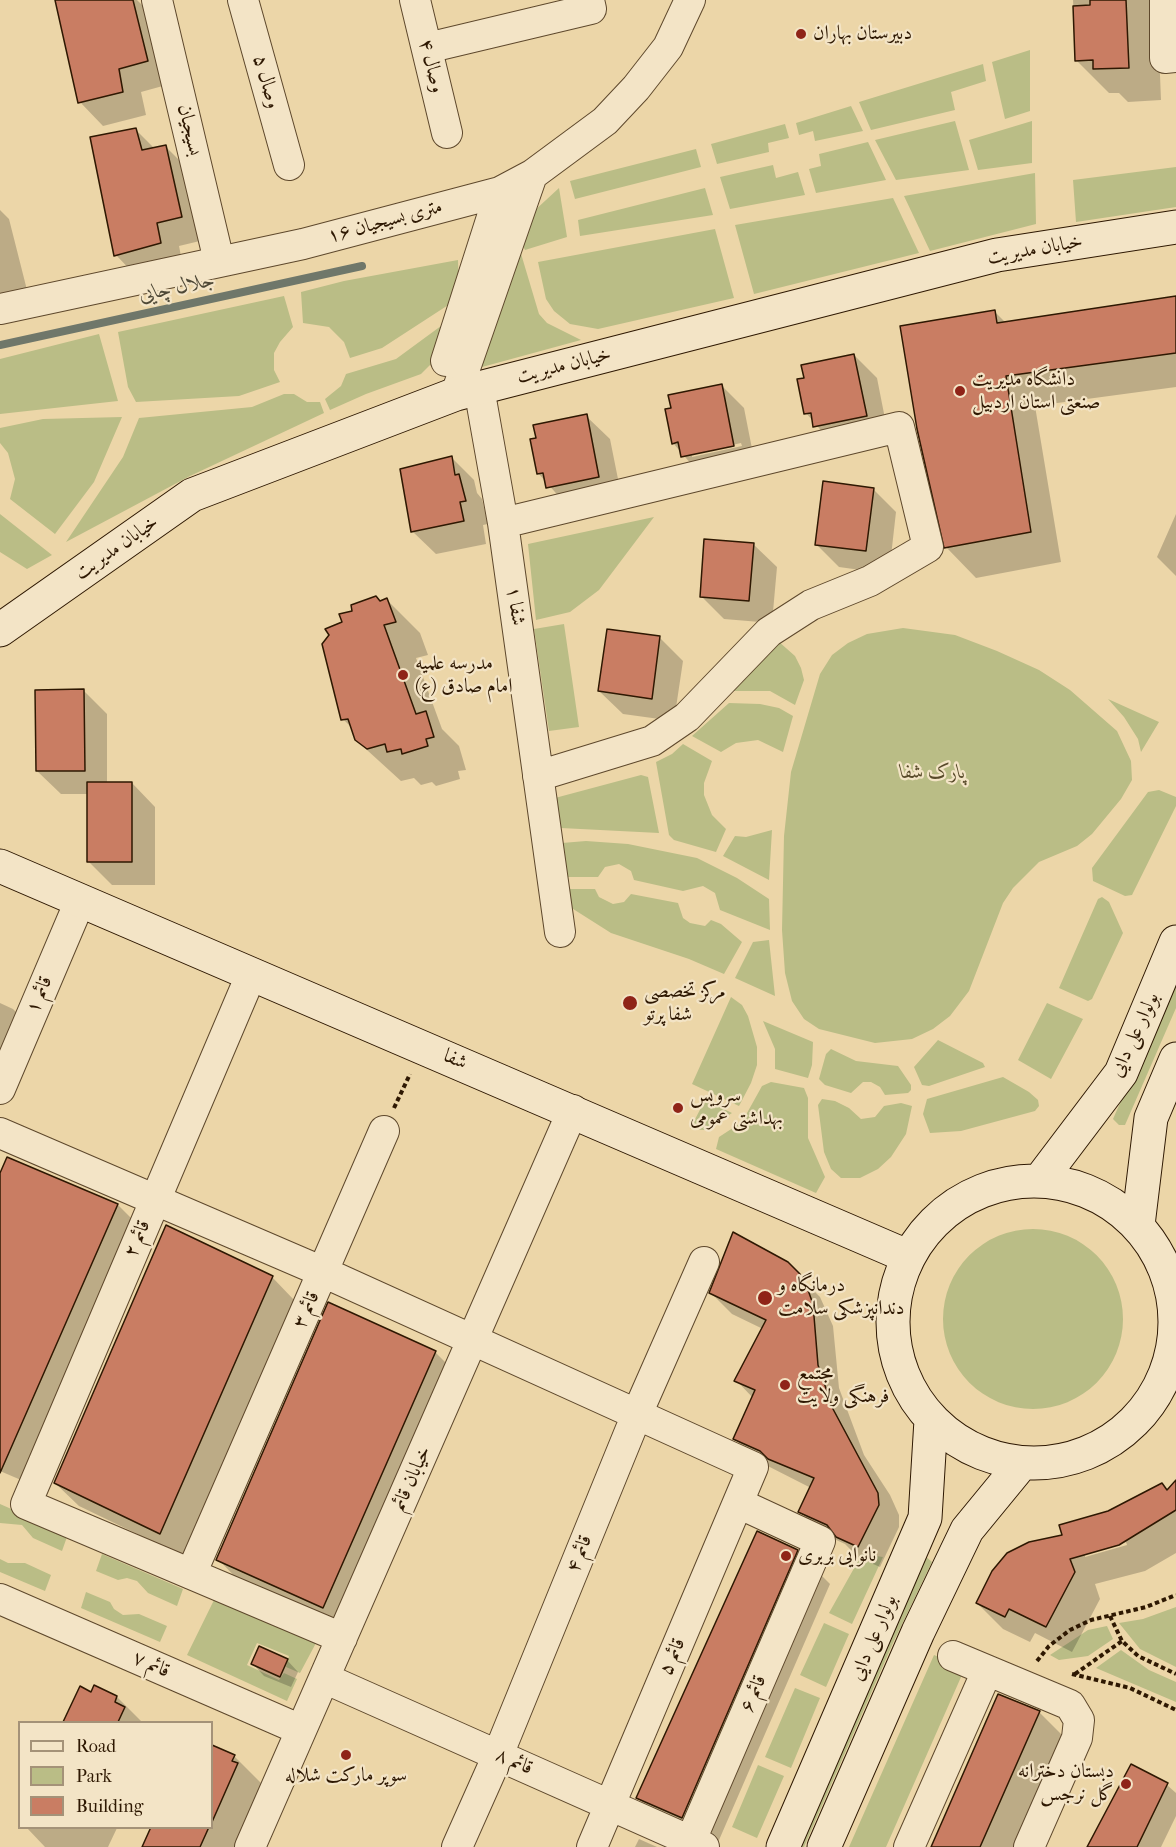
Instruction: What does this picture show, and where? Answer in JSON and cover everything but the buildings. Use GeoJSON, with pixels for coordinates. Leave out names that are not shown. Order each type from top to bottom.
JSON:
{"type":"FeatureCollection","features":[{"type":"Feature","properties":{"kind":"main road","name":"خیابان مدیریت"},"geometry":{"type":"LineString","coordinates":[[0,630],[192,495],[456,395],[997,255],[1176,227]]}},
{"type":"Feature","properties":{"kind":"main road","name":"شفا"},"geometry":{"type":"LineString","coordinates":[[0,866],[251,975],[573,1110],[909,1257]]}},
{"type":"Feature","properties":{"kind":"main road","name":"بولوار علی دایی"},"geometry":{"type":"LineString","coordinates":[[1040,1180],[1120,1073],[1176,942]]}},
{"type":"Feature","properties":{"kind":"main road"},"geometry":{"type":"LineString","coordinates":[[1138,1225],[1151,1118],[1176,1059]]}},
{"type":"Feature","properties":{"kind":"main road"},"geometry":{"type":"LineString","coordinates":[[1040,1180],[1076,1187],[1101,1198],[1138,1225],[1162,1262],[1170,1282],[1176,1315],[1170,1383],[1140,1416],[1106,1444],[1066,1460],[1022,1463],[989,1456],[958,1442],[931,1420],[914,1397],[901,1370],[894,1342],[893,1312],[896,1293],[909,1257],[932,1224],[964,1199],[1000,1185],[1040,1180]]}},
{"type":"Feature","properties":{"kind":"main road","name":"بولوار علی دایی"},"geometry":{"type":"LineString","coordinates":[[783,1847],[925,1518],[931,1420]]}},
{"type":"Feature","properties":{"kind":"main road","name":"بولوار علی دایی"},"geometry":{"type":"LineString","coordinates":[[824,1847],[918,1632],[967,1530],[1022,1463]]}},
{"type":"Feature","properties":{"kind":"street","name":"بسیجیان"},"geometry":{"type":"LineString","coordinates":[[157,0],[219,261]]}},
{"type":"Feature","properties":{"kind":"street","name":"وصال ۵"},"geometry":{"type":"LineString","coordinates":[[243,0],[289,165]]}},
{"type":"Feature","properties":{"kind":"street","name":"وصال ۴"},"geometry":{"type":"LineString","coordinates":[[415,0],[447,132]]}},
{"type":"Feature","properties":{"kind":"street","name":"۱۶ متری بسیجیان"},"geometry":{"type":"LineString","coordinates":[[0,309],[303,244],[500,192],[532,175],[605,121],[636,88],[668,47],[690,0]]}},
{"type":"Feature","properties":{"kind":"street"},"geometry":{"type":"LineString","coordinates":[[1165,0],[1165,58],[1176,57]]}},
{"type":"Feature","properties":{"kind":"street"},"geometry":{"type":"LineString","coordinates":[[427,48],[590,5]]}},
{"type":"Feature","properties":{"kind":"street"},"geometry":{"type":"LineString","coordinates":[[456,395],[532,175]]}},
{"type":"Feature","properties":{"kind":"street"},"geometry":{"type":"LineString","coordinates":[[456,395],[500,192]]}},
{"type":"Feature","properties":{"kind":"street","name":"شفا ۱"},"geometry":{"type":"LineString","coordinates":[[456,395],[503,523],[560,932]]}},
{"type":"Feature","properties":{"kind":"street"},"geometry":{"type":"LineString","coordinates":[[503,523],[899,427],[928,547],[870,581],[812,605],[770,632],[687,717],[652,741],[538,776]]}},
{"type":"Feature","properties":{"kind":"street","name":"قائم ۱"},"geometry":{"type":"LineString","coordinates":[[0,1089],[80,901]]}},
{"type":"Feature","properties":{"kind":"street","name":"قائم ۲"},"geometry":{"type":"LineString","coordinates":[[191,1574],[26,1504],[251,975]]}},
{"type":"Feature","properties":{"kind":"street","name":"خیابان قائم"},"geometry":{"type":"LineString","coordinates":[[250,1847],[573,1110]]}},
{"type":"Feature","properties":{"kind":"street","name":"قائم ۳"},"geometry":{"type":"LineString","coordinates":[[191,1574],[384,1131]]}},
{"type":"Feature","properties":{"kind":"street"},"geometry":{"type":"LineString","coordinates":[[0,1133],[323,1272],[637,1414]]}},
{"type":"Feature","properties":{"kind":"street","name":"قائم ۴"},"geometry":{"type":"LineString","coordinates":[[457,1847],[498,1755],[637,1414],[704,1262]]}},
{"type":"Feature","properties":{"kind":"street","name":"قائم ۵"},"geometry":{"type":"LineString","coordinates":[[592,1847],[753,1467],[637,1414]]}},
{"type":"Feature","properties":{"kind":"street","name":"قائم ۶"},"geometry":{"type":"LineString","coordinates":[[694,1845],[820,1541],[738,1503]]}},
{"type":"Feature","properties":{"kind":"street"},"geometry":{"type":"LineString","coordinates":[[191,1574],[342,1638]]}},
{"type":"Feature","properties":{"kind":"street","name":"قائم ۷"},"geometry":{"type":"LineString","coordinates":[[0,1599],[301,1730]]}},
{"type":"Feature","properties":{"kind":"street"},"geometry":{"type":"LineString","coordinates":[[953,1656],[1070,1705],[1079,1720],[1077,1738],[1029,1847]]}},
{"type":"Feature","properties":{"kind":"street"},"geometry":{"type":"LineString","coordinates":[[909,1847],[987,1671]]}},
{"type":"Feature","properties":{"kind":"street","name":"قائم ۸"},"geometry":{"type":"LineString","coordinates":[[324,1678],[610,1805],[694,1845]]}},
{"type":"Feature","properties":{"kind":"path"},"geometry":{"type":"LineString","coordinates":[[384,1131],[422,1047]]}},
{"type":"Feature","properties":{"kind":"path"},"geometry":{"type":"LineString","coordinates":[[1043,1668],[1034,1666],[1048,1646],[1070,1629],[1091,1620],[1176,1595]]}},
{"type":"Feature","properties":{"kind":"path"},"geometry":{"type":"LineString","coordinates":[[1110,1616],[1122,1641],[1138,1656],[1161,1669],[1176,1674]]}},
{"type":"Feature","properties":{"kind":"path"},"geometry":{"type":"LineString","coordinates":[[1074,1674],[1122,1641]]}},
{"type":"Feature","properties":{"kind":"path"},"geometry":{"type":"LineString","coordinates":[[1068,1673],[1130,1688],[1176,1710]]}},
{"type":"Feature","properties":{"kind":"green space"},"geometry":{"type":"Polygon","coordinates":[[[1030,50],[1030,111],[1005,119],[992,62],[1030,50]]]}},
{"type":"Feature","properties":{"kind":"green space"},"geometry":{"type":"Polygon","coordinates":[[[983,64],[986,81],[951,92],[955,110],[871,130],[859,102],[983,64]]]}},
{"type":"Feature","properties":{"kind":"green space"},"geometry":{"type":"Polygon","coordinates":[[[851,106],[863,131],[815,141],[813,131],[799,135],[796,123],[851,106]]]}},
{"type":"Feature","properties":{"kind":"green space"},"geometry":{"type":"Polygon","coordinates":[[[955,121],[969,170],[896,180],[875,140],[955,121]]]}},
{"type":"Feature","properties":{"kind":"green space"},"geometry":{"type":"Polygon","coordinates":[[[1032,121],[1032,163],[978,170],[969,140],[1032,121]]]}},
{"type":"Feature","properties":{"kind":"green space"},"geometry":{"type":"Polygon","coordinates":[[[785,124],[789,138],[768,143],[769,152],[717,164],[711,144],[785,124]]]}},
{"type":"Feature","properties":{"kind":"green space"},"geometry":{"type":"Polygon","coordinates":[[[868,142],[886,180],[816,193],[809,169],[821,166],[819,154],[868,142]]]}},
{"type":"Feature","properties":{"kind":"green space"},"geometry":{"type":"Polygon","coordinates":[[[696,149],[701,167],[575,199],[570,181],[696,149]]]}},
{"type":"Feature","properties":{"kind":"green space"},"geometry":{"type":"Polygon","coordinates":[[[773,165],[776,178],[798,172],[805,195],[730,209],[720,177],[773,165]]]}},
{"type":"Feature","properties":{"kind":"green space"},"geometry":{"type":"Polygon","coordinates":[[[1176,167],[1176,207],[1076,222],[1073,180],[1176,167]]]}},
{"type":"Feature","properties":{"kind":"green space"},"geometry":{"type":"Polygon","coordinates":[[[1035,173],[1036,224],[930,251],[904,196],[1035,173]]]}},
{"type":"Feature","properties":{"kind":"green space"},"geometry":{"type":"Polygon","coordinates":[[[559,188],[567,237],[525,250],[521,242],[533,212],[559,188]]]}},
{"type":"Feature","properties":{"kind":"green space"},"geometry":{"type":"Polygon","coordinates":[[[705,188],[713,215],[580,236],[578,220],[705,188]]]}},
{"type":"Feature","properties":{"kind":"green space"},"geometry":{"type":"Polygon","coordinates":[[[893,198],[919,253],[754,294],[735,225],[893,198]]]}},
{"type":"Feature","properties":{"kind":"green space"},"geometry":{"type":"Polygon","coordinates":[[[715,229],[734,298],[598,329],[570,324],[554,311],[546,299],[538,262],[715,229]]]}},
{"type":"Feature","properties":{"kind":"green space"},"geometry":{"type":"Polygon","coordinates":[[[519,247],[539,314],[547,323],[581,340],[471,370],[519,247]]]}},
{"type":"Feature","properties":{"kind":"green space"},"geometry":{"type":"Polygon","coordinates":[[[458,260],[459,298],[382,348],[350,358],[344,342],[329,327],[303,323],[301,292],[344,281],[458,260]]]}},
{"type":"Feature","properties":{"kind":"green space"},"geometry":{"type":"Polygon","coordinates":[[[284,296],[293,327],[274,353],[274,370],[280,382],[239,396],[136,402],[128,387],[118,332],[284,296]]]}},
{"type":"Feature","properties":{"kind":"green space"},"geometry":{"type":"Polygon","coordinates":[[[445,323],[440,355],[421,374],[330,410],[325,399],[341,386],[346,374],[396,359],[445,323]]]}},
{"type":"Feature","properties":{"kind":"green space"},"geometry":{"type":"Polygon","coordinates":[[[99,334],[118,401],[0,414],[0,359],[99,334]]]}},
{"type":"Feature","properties":{"kind":"green space"},"geometry":{"type":"Polygon","coordinates":[[[284,394],[294,394],[307,402],[320,402],[324,413],[190,476],[66,542],[123,457],[139,418],[252,407],[284,394]]]}},
{"type":"Feature","properties":{"kind":"green space"},"geometry":{"type":"Polygon","coordinates":[[[122,417],[94,482],[55,534],[10,499],[15,479],[8,453],[0,443],[0,428],[43,419],[122,417]]]}},
{"type":"Feature","properties":{"kind":"green space"},"geometry":{"type":"Polygon","coordinates":[[[0,514],[52,555],[27,569],[0,552],[0,514]]]}},
{"type":"Feature","properties":{"kind":"green space"},"geometry":{"type":"Polygon","coordinates":[[[654,517],[599,590],[570,612],[536,620],[528,544],[654,517]]]}},
{"type":"Feature","properties":{"kind":"green space"},"geometry":{"type":"Polygon","coordinates":[[[564,624],[579,727],[549,731],[534,629],[564,624]]]}},
{"type":"Feature","properties":{"kind":"green space","name":"پارک شفا"},"geometry":{"type":"Polygon","coordinates":[[[903,628],[955,635],[1039,670],[1070,690],[1117,731],[1131,761],[1132,780],[1121,799],[1092,834],[1077,846],[1039,862],[1013,888],[1003,903],[969,991],[950,1016],[933,1029],[912,1039],[875,1043],[819,1029],[804,1019],[792,1001],[785,973],[782,930],[784,836],[791,772],[820,674],[832,655],[848,643],[867,634],[903,628]]]}},
{"type":"Feature","properties":{"kind":"green space"},"geometry":{"type":"Polygon","coordinates":[[[778,641],[795,656],[801,668],[804,680],[795,705],[770,691],[733,691],[733,687],[778,641]]]}},
{"type":"Feature","properties":{"kind":"green space"},"geometry":{"type":"Polygon","coordinates":[[[1108,699],[1159,722],[1141,752],[1138,739],[1124,717],[1108,699]]]}},
{"type":"Feature","properties":{"kind":"green space"},"geometry":{"type":"Polygon","coordinates":[[[729,703],[760,704],[779,708],[793,716],[783,752],[758,740],[736,743],[721,752],[692,736],[729,703]]]}},
{"type":"Feature","properties":{"kind":"green space"},"geometry":{"type":"Polygon","coordinates":[[[683,744],[712,761],[704,783],[704,795],[712,815],[726,829],[716,852],[674,840],[669,835],[656,762],[672,754],[683,744]]]}},
{"type":"Feature","properties":{"kind":"green space"},"geometry":{"type":"Polygon","coordinates":[[[641,775],[648,777],[659,833],[561,828],[555,798],[641,775]]]}},
{"type":"Feature","properties":{"kind":"green space"},"geometry":{"type":"Polygon","coordinates":[[[1159,790],[1176,797],[1176,806],[1132,895],[1125,896],[1093,881],[1092,868],[1148,792],[1159,790]]]}},
{"type":"Feature","properties":{"kind":"green space"},"geometry":{"type":"Polygon","coordinates":[[[772,830],[769,880],[723,856],[735,836],[746,837],[772,830]]]}},
{"type":"Feature","properties":{"kind":"green space"},"geometry":{"type":"Polygon","coordinates":[[[586,841],[628,844],[697,858],[737,878],[769,899],[770,930],[720,910],[715,893],[703,886],[683,891],[634,880],[631,871],[619,864],[605,867],[598,877],[565,877],[562,843],[586,841]]]}},
{"type":"Feature","properties":{"kind":"green space"},"geometry":{"type":"Polygon","coordinates":[[[567,889],[595,889],[599,897],[613,904],[624,902],[631,894],[678,903],[683,918],[690,923],[705,926],[711,920],[721,924],[742,942],[724,974],[689,959],[611,933],[570,907],[567,889]]]}},
{"type":"Feature","properties":{"kind":"green space"},"geometry":{"type":"Polygon","coordinates":[[[1102,897],[1109,902],[1123,933],[1092,999],[1088,1001],[1059,988],[1098,899],[1102,897]]]}},
{"type":"Feature","properties":{"kind":"green space"},"geometry":{"type":"Polygon","coordinates":[[[769,940],[775,996],[735,978],[753,942],[769,940]]]}},
{"type":"Feature","properties":{"kind":"green space"},"geometry":{"type":"Polygon","coordinates":[[[1176,976],[1176,1008],[1125,1125],[1119,1125],[1113,1119],[1176,976]]]}},
{"type":"Feature","properties":{"kind":"green space"},"geometry":{"type":"Polygon","coordinates":[[[731,997],[742,1005],[748,1016],[757,1047],[757,1065],[739,1106],[692,1084],[731,997]]]}},
{"type":"Feature","properties":{"kind":"green space"},"geometry":{"type":"Polygon","coordinates":[[[1047,1003],[1083,1019],[1051,1079],[1018,1060],[1047,1003]]]}},
{"type":"Feature","properties":{"kind":"green space"},"geometry":{"type":"Polygon","coordinates":[[[763,1021],[813,1042],[812,1065],[808,1078],[775,1069],[775,1049],[763,1021]]]}},
{"type":"Feature","properties":{"kind":"green space"},"geometry":{"type":"Polygon","coordinates":[[[938,1040],[983,1063],[985,1067],[929,1086],[922,1085],[914,1067],[938,1040]]]}},
{"type":"Feature","properties":{"kind":"green space"},"geometry":{"type":"Polygon","coordinates":[[[831,1049],[856,1061],[898,1066],[911,1085],[911,1090],[908,1093],[885,1095],[880,1087],[871,1082],[863,1082],[851,1093],[825,1085],[819,1079],[826,1054],[831,1049]]]}},
{"type":"Feature","properties":{"kind":"green space"},"geometry":{"type":"Polygon","coordinates":[[[1003,1077],[1038,1100],[1039,1106],[1035,1111],[961,1131],[930,1133],[923,1114],[927,1099],[1003,1077]]]}},
{"type":"Feature","properties":{"kind":"green space"},"geometry":{"type":"Polygon","coordinates":[[[771,1082],[804,1088],[808,1098],[808,1138],[825,1177],[816,1193],[716,1149],[719,1137],[742,1122],[762,1086],[771,1082]]]}},
{"type":"Feature","properties":{"kind":"green space"},"geometry":{"type":"Polygon","coordinates":[[[822,1099],[835,1101],[849,1108],[861,1119],[875,1117],[884,1106],[901,1103],[912,1106],[906,1134],[891,1157],[878,1169],[860,1178],[841,1178],[831,1169],[824,1152],[818,1105],[822,1099]]]}},
{"type":"Feature","properties":{"kind":"green space"},"geometry":{"type":"Polygon","coordinates":[[[705,1100],[732,1113],[704,1130],[690,1129],[705,1100]]]}},
{"type":"Feature","properties":{"kind":"green space"},"geometry":{"type":"Polygon","coordinates":[[[1033,1229],[1067,1236],[1083,1244],[1096,1256],[1108,1269],[1116,1285],[1123,1319],[1116,1353],[1108,1369],[1096,1382],[1083,1394],[1067,1402],[1033,1409],[999,1402],[983,1394],[970,1382],[958,1369],[950,1353],[943,1319],[950,1285],[958,1269],[970,1256],[983,1244],[999,1236],[1033,1229]]]}},
{"type":"Feature","properties":{"kind":"green space"},"geometry":{"type":"Polygon","coordinates":[[[0,1504],[68,1534],[62,1551],[33,1538],[22,1525],[0,1523],[0,1504]]]}},
{"type":"Feature","properties":{"kind":"green space"},"geometry":{"type":"Polygon","coordinates":[[[102,1554],[183,1589],[177,1606],[148,1593],[137,1581],[127,1578],[118,1580],[96,1571],[102,1554]]]}},
{"type":"Feature","properties":{"kind":"green space"},"geometry":{"type":"Polygon","coordinates":[[[862,1554],[883,1557],[852,1624],[829,1613],[862,1554]]]}},
{"type":"Feature","properties":{"kind":"green space"},"geometry":{"type":"Polygon","coordinates":[[[924,1555],[932,1562],[893,1643],[804,1847],[792,1847],[924,1555]]]}},
{"type":"Feature","properties":{"kind":"green space"},"geometry":{"type":"Polygon","coordinates":[[[0,1559],[8,1563],[25,1563],[51,1575],[45,1591],[0,1572],[0,1559]]]}},
{"type":"Feature","properties":{"kind":"green space"},"geometry":{"type":"Polygon","coordinates":[[[86,1592],[110,1602],[114,1609],[123,1615],[139,1614],[167,1626],[160,1642],[81,1608],[86,1592]]]}},
{"type":"Feature","properties":{"kind":"green space"},"geometry":{"type":"Polygon","coordinates":[[[215,1598],[316,1643],[300,1673],[286,1667],[289,1656],[257,1643],[247,1665],[279,1680],[284,1673],[297,1679],[287,1701],[187,1655],[215,1598]]]}},
{"type":"Feature","properties":{"kind":"green space"},"geometry":{"type":"Polygon","coordinates":[[[1176,1607],[1176,1667],[1140,1649],[1119,1623],[1143,1619],[1176,1607]]]}},
{"type":"Feature","properties":{"kind":"green space"},"geometry":{"type":"Polygon","coordinates":[[[824,1623],[849,1634],[826,1687],[800,1675],[824,1623]]]}},
{"type":"Feature","properties":{"kind":"green space"},"geometry":{"type":"Polygon","coordinates":[[[1107,1626],[1113,1639],[1088,1656],[1059,1660],[1050,1655],[1088,1630],[1107,1626]]]}},
{"type":"Feature","properties":{"kind":"green space"},"geometry":{"type":"Polygon","coordinates":[[[1121,1650],[1149,1670],[1176,1682],[1176,1702],[1096,1668],[1121,1650]]]}},
{"type":"Feature","properties":{"kind":"green space"},"geometry":{"type":"Polygon","coordinates":[[[934,1655],[965,1668],[886,1847],[849,1847],[934,1655]]]}},
{"type":"Feature","properties":{"kind":"green space"},"geometry":{"type":"Polygon","coordinates":[[[795,1688],[820,1698],[791,1768],[765,1757],[795,1688]]]}},
{"type":"Feature","properties":{"kind":"green space"},"geometry":{"type":"Polygon","coordinates":[[[758,1765],[784,1776],[757,1838],[732,1827],[758,1765]]]}},
{"type":"Feature","properties":{"kind":"waterway","name":"جلال چایی"},"geometry":{"type":"LineString","coordinates":[[0,345],[362,266]]}},
{"type":"Feature","properties":{"kind":"place","name":"دبیرستان بهاران"},"geometry":{"type":"Point","coordinates":[801,34]}},
{"type":"Feature","properties":{"kind":"place","name":"دانشگاه مدیریت صنعتی استان اردبیل"},"geometry":{"type":"Point","coordinates":[960,391]}},
{"type":"Feature","properties":{"kind":"place","name":"مدرسه علمیه امام صادق (ع)"},"geometry":{"type":"Point","coordinates":[403,675]}},
{"type":"Feature","properties":{"kind":"place","name":"مرکز تخصصی شفا پرتو"},"geometry":{"type":"Point","coordinates":[630,1003]}},
{"type":"Feature","properties":{"kind":"place","name":"سرویس بهداشتی عمومی"},"geometry":{"type":"Point","coordinates":[678,1108]}},
{"type":"Feature","properties":{"kind":"place","name":"درمانگاه و دندانپزشکی سلامت"},"geometry":{"type":"Point","coordinates":[765,1298]}},
{"type":"Feature","properties":{"kind":"place","name":"مجتمع فرهنگی ولایت"},"geometry":{"type":"Point","coordinates":[785,1385]}},
{"type":"Feature","properties":{"kind":"place","name":"نانوایی بربری"},"geometry":{"type":"Point","coordinates":[786,1556]}},
{"type":"Feature","properties":{"kind":"place","name":"سوپر مارکت شلاله"},"geometry":{"type":"Point","coordinates":[346,1755]}},
{"type":"Feature","properties":{"kind":"place","name":"دبستان دخترانه گل نرجس"},"geometry":{"type":"Point","coordinates":[1126,1784]}}]}
